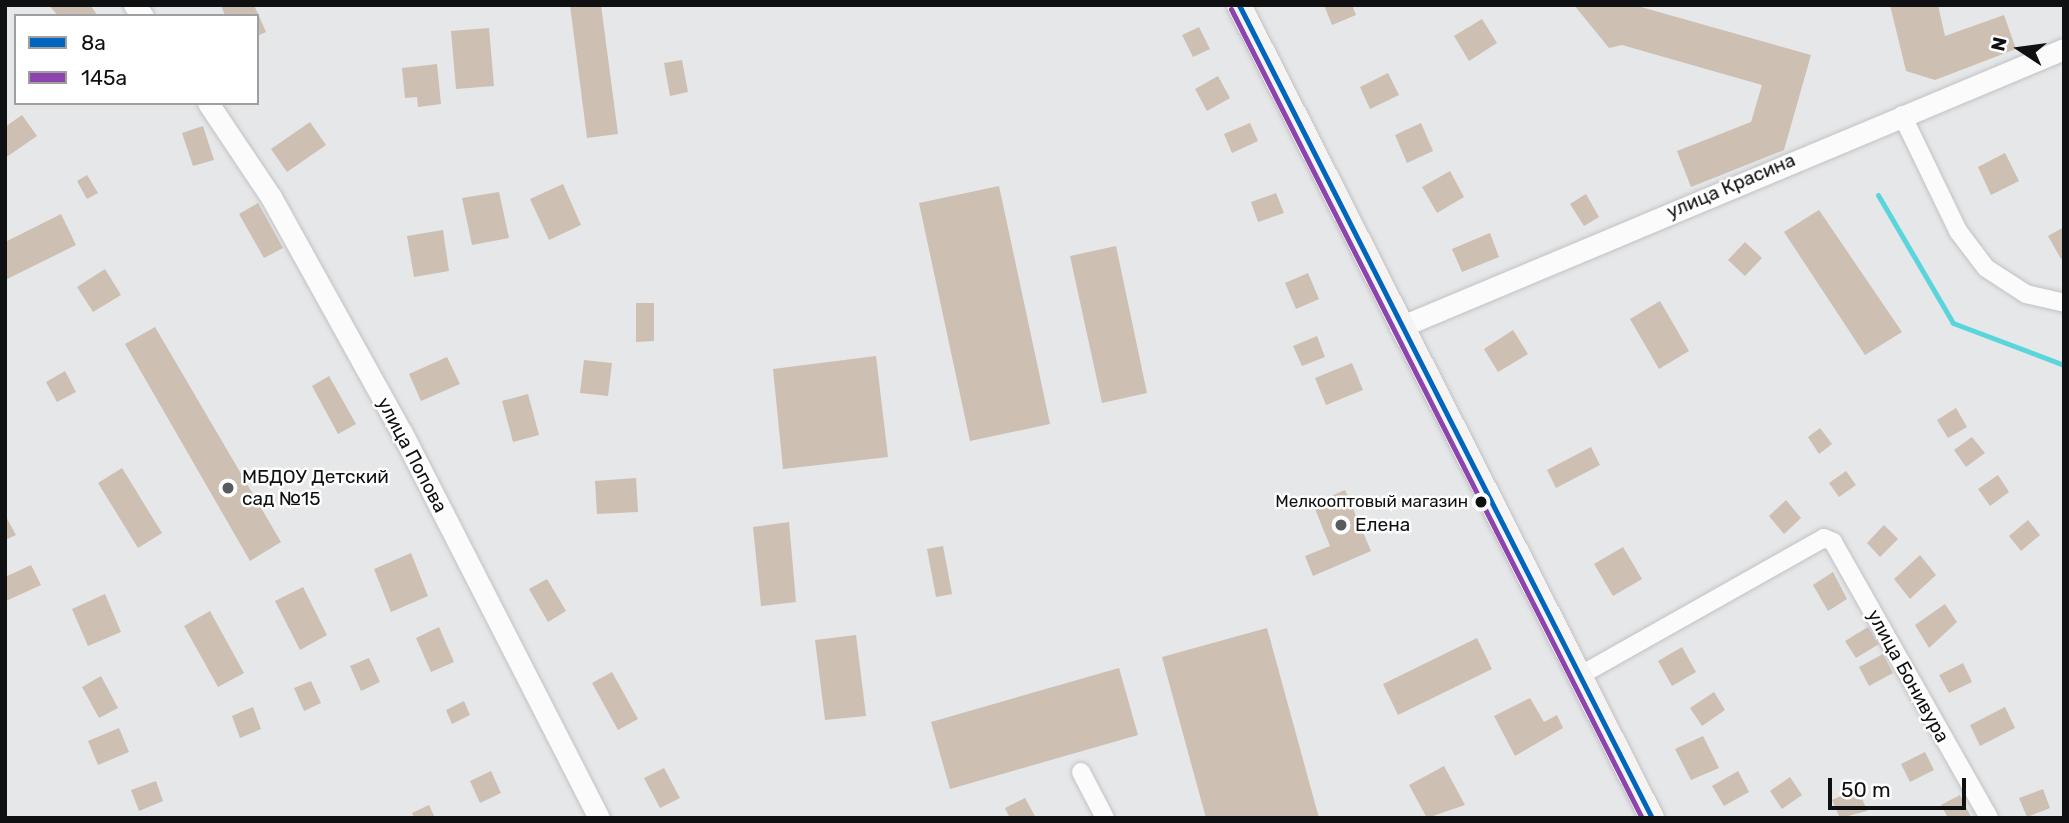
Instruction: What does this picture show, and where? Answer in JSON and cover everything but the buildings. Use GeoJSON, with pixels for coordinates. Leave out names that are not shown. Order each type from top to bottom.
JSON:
{"type":"FeatureCollection","features":[{"type":"Feature","properties":{"kind":"main road"},"geometry":{"type":"LineString","coordinates":[[1239,5],[1400,327],[1652,818]]}},
{"type":"Feature","properties":{"kind":"street","name":"улица Красина"},"geometry":{"type":"LineString","coordinates":[[1400,327],[2064,49]]}},
{"type":"Feature","properties":{"kind":"street","name":"улица Попова"},"geometry":{"type":"LineString","coordinates":[[209,105],[271,197],[391,413],[597,817]]}},
{"type":"Feature","properties":{"kind":"street"},"geometry":{"type":"LineString","coordinates":[[1902,116],[1958,231],[1986,268],[2026,294],[2064,303]]}},
{"type":"Feature","properties":{"kind":"street","name":"улица Бонивура"},"geometry":{"type":"LineString","coordinates":[[1579,676],[1824,538],[1833,542],[1989,818]]}},
{"type":"Feature","properties":{"kind":"street"},"geometry":{"type":"LineString","coordinates":[[1081,772],[1105,818]]}},
{"type":"Feature","properties":{"kind":"waterway"},"geometry":{"type":"LineString","coordinates":[[1878,195],[1953,323],[2064,365]]}},
{"type":"Feature","properties":{"kind":"transit line","name":"8а"},"geometry":{"type":"LineString","coordinates":[[1239,5],[1652,818]]}},
{"type":"Feature","properties":{"kind":"transit line","name":"145а"},"geometry":{"type":"LineString","coordinates":[[1231,9],[1642,818]]}},
{"type":"Feature","properties":{"kind":"place","name":"МБДОУ Детский сад №15"},"geometry":{"type":"Point","coordinates":[228,488]}},
{"type":"Feature","properties":{"kind":"place","name":"Мелкооптовый магазин"},"geometry":{"type":"Point","coordinates":[1481,502]}},
{"type":"Feature","properties":{"kind":"place","name":"Елена"},"geometry":{"type":"Point","coordinates":[1341,525]}}]}
